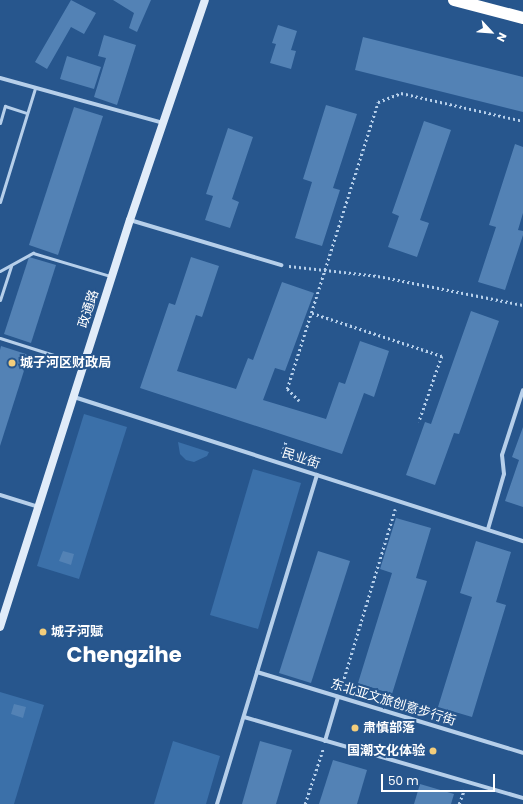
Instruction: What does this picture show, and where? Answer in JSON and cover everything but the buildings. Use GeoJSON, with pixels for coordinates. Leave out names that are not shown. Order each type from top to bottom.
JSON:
{"type":"FeatureCollection","features":[{"type":"Feature","properties":{"kind":"highway"},"geometry":{"type":"LineString","coordinates":[[454,0],[523,18]]}},
{"type":"Feature","properties":{"kind":"main road","name":"政通路"},"geometry":{"type":"LineString","coordinates":[[0,627],[130,220],[205,0]]}},
{"type":"Feature","properties":{"kind":"street"},"geometry":{"type":"LineString","coordinates":[[0,78],[163,124]]}},
{"type":"Feature","properties":{"kind":"street"},"geometry":{"type":"LineString","coordinates":[[130,220],[281,265]]}},
{"type":"Feature","properties":{"kind":"street"},"geometry":{"type":"LineString","coordinates":[[488,530],[504,474],[502,455],[523,390]]}},
{"type":"Feature","properties":{"kind":"street","name":"民业街"},"geometry":{"type":"LineString","coordinates":[[74,397],[523,541]]}},
{"type":"Feature","properties":{"kind":"street"},"geometry":{"type":"LineString","coordinates":[[217,804],[317,475]]}},
{"type":"Feature","properties":{"kind":"street"},"geometry":{"type":"LineString","coordinates":[[0,495],[38,507]]}},
{"type":"Feature","properties":{"kind":"street","name":"东北亚文旅创意步行街"},"geometry":{"type":"LineString","coordinates":[[257,672],[523,753]]}},
{"type":"Feature","properties":{"kind":"street"},"geometry":{"type":"LineString","coordinates":[[325,741],[338,697]]}},
{"type":"Feature","properties":{"kind":"street"},"geometry":{"type":"LineString","coordinates":[[244,717],[523,798]]}},
{"type":"Feature","properties":{"kind":"lane"},"geometry":{"type":"LineString","coordinates":[[0,202],[35,88]]}},
{"type":"Feature","properties":{"kind":"lane"},"geometry":{"type":"LineString","coordinates":[[0,123],[5,106],[27,113]]}},
{"type":"Feature","properties":{"kind":"lane"},"geometry":{"type":"LineString","coordinates":[[0,272],[33,253],[112,276]]}},
{"type":"Feature","properties":{"kind":"lane"},"geometry":{"type":"LineString","coordinates":[[0,300],[11,266]]}},
{"type":"Feature","properties":{"kind":"lane"},"geometry":{"type":"LineString","coordinates":[[0,338],[84,364]]}},
{"type":"Feature","properties":{"kind":"path"},"geometry":{"type":"LineString","coordinates":[[299,401],[287,389],[327,270],[378,102],[401,94],[523,121]]}},
{"type":"Feature","properties":{"kind":"path"},"geometry":{"type":"LineString","coordinates":[[281,265],[378,276],[523,305]]}},
{"type":"Feature","properties":{"kind":"path"},"geometry":{"type":"LineString","coordinates":[[312,314],[442,356],[419,422]]}},
{"type":"Feature","properties":{"kind":"path"},"geometry":{"type":"LineString","coordinates":[[279,462],[286,441]]}},
{"type":"Feature","properties":{"kind":"path"},"geometry":{"type":"LineString","coordinates":[[338,697],[398,500]]}},
{"type":"Feature","properties":{"kind":"path"},"geometry":{"type":"LineString","coordinates":[[305,804],[325,741]]}},
{"type":"Feature","properties":{"kind":"path"},"geometry":{"type":"LineString","coordinates":[[460,804],[466,782]]}},
{"type":"Feature","properties":{"kind":"shaded area"},"geometry":{"type":"Polygon","coordinates":[[[84,414],[127,427],[79,579],[37,566],[84,414]]]}},
{"type":"Feature","properties":{"kind":"shaded area"},"geometry":{"type":"Polygon","coordinates":[[[178,442],[209,452],[207,456],[194,462],[186,460],[180,454],[178,442]]]}},
{"type":"Feature","properties":{"kind":"shaded area"},"geometry":{"type":"Polygon","coordinates":[[[253,469],[301,483],[258,629],[210,615],[253,469]]]}},
{"type":"Feature","properties":{"kind":"shaded area"},"geometry":{"type":"Polygon","coordinates":[[[0,692],[44,705],[14,804],[0,804],[0,692]]]}},
{"type":"Feature","properties":{"kind":"shaded area"},"geometry":{"type":"Polygon","coordinates":[[[173,741],[220,756],[206,804],[154,804],[173,741]]]}},
{"type":"Feature","properties":{"kind":"place","name":"城子河区财政局"},"geometry":{"type":"Point","coordinates":[12,363]}},
{"type":"Feature","properties":{"kind":"place","name":"城子河赋"},"geometry":{"type":"Point","coordinates":[43,632]}},
{"type":"Feature","properties":{"kind":"place","name":"肃慎部落"},"geometry":{"type":"Point","coordinates":[355,728]}},
{"type":"Feature","properties":{"kind":"place","name":"国潮文化体验"},"geometry":{"type":"Point","coordinates":[433,751]}},
{"type":"Feature","properties":{"kind":"district","name":"Chengzihe"},"geometry":{"type":"Point","coordinates":[124,655]}}]}
